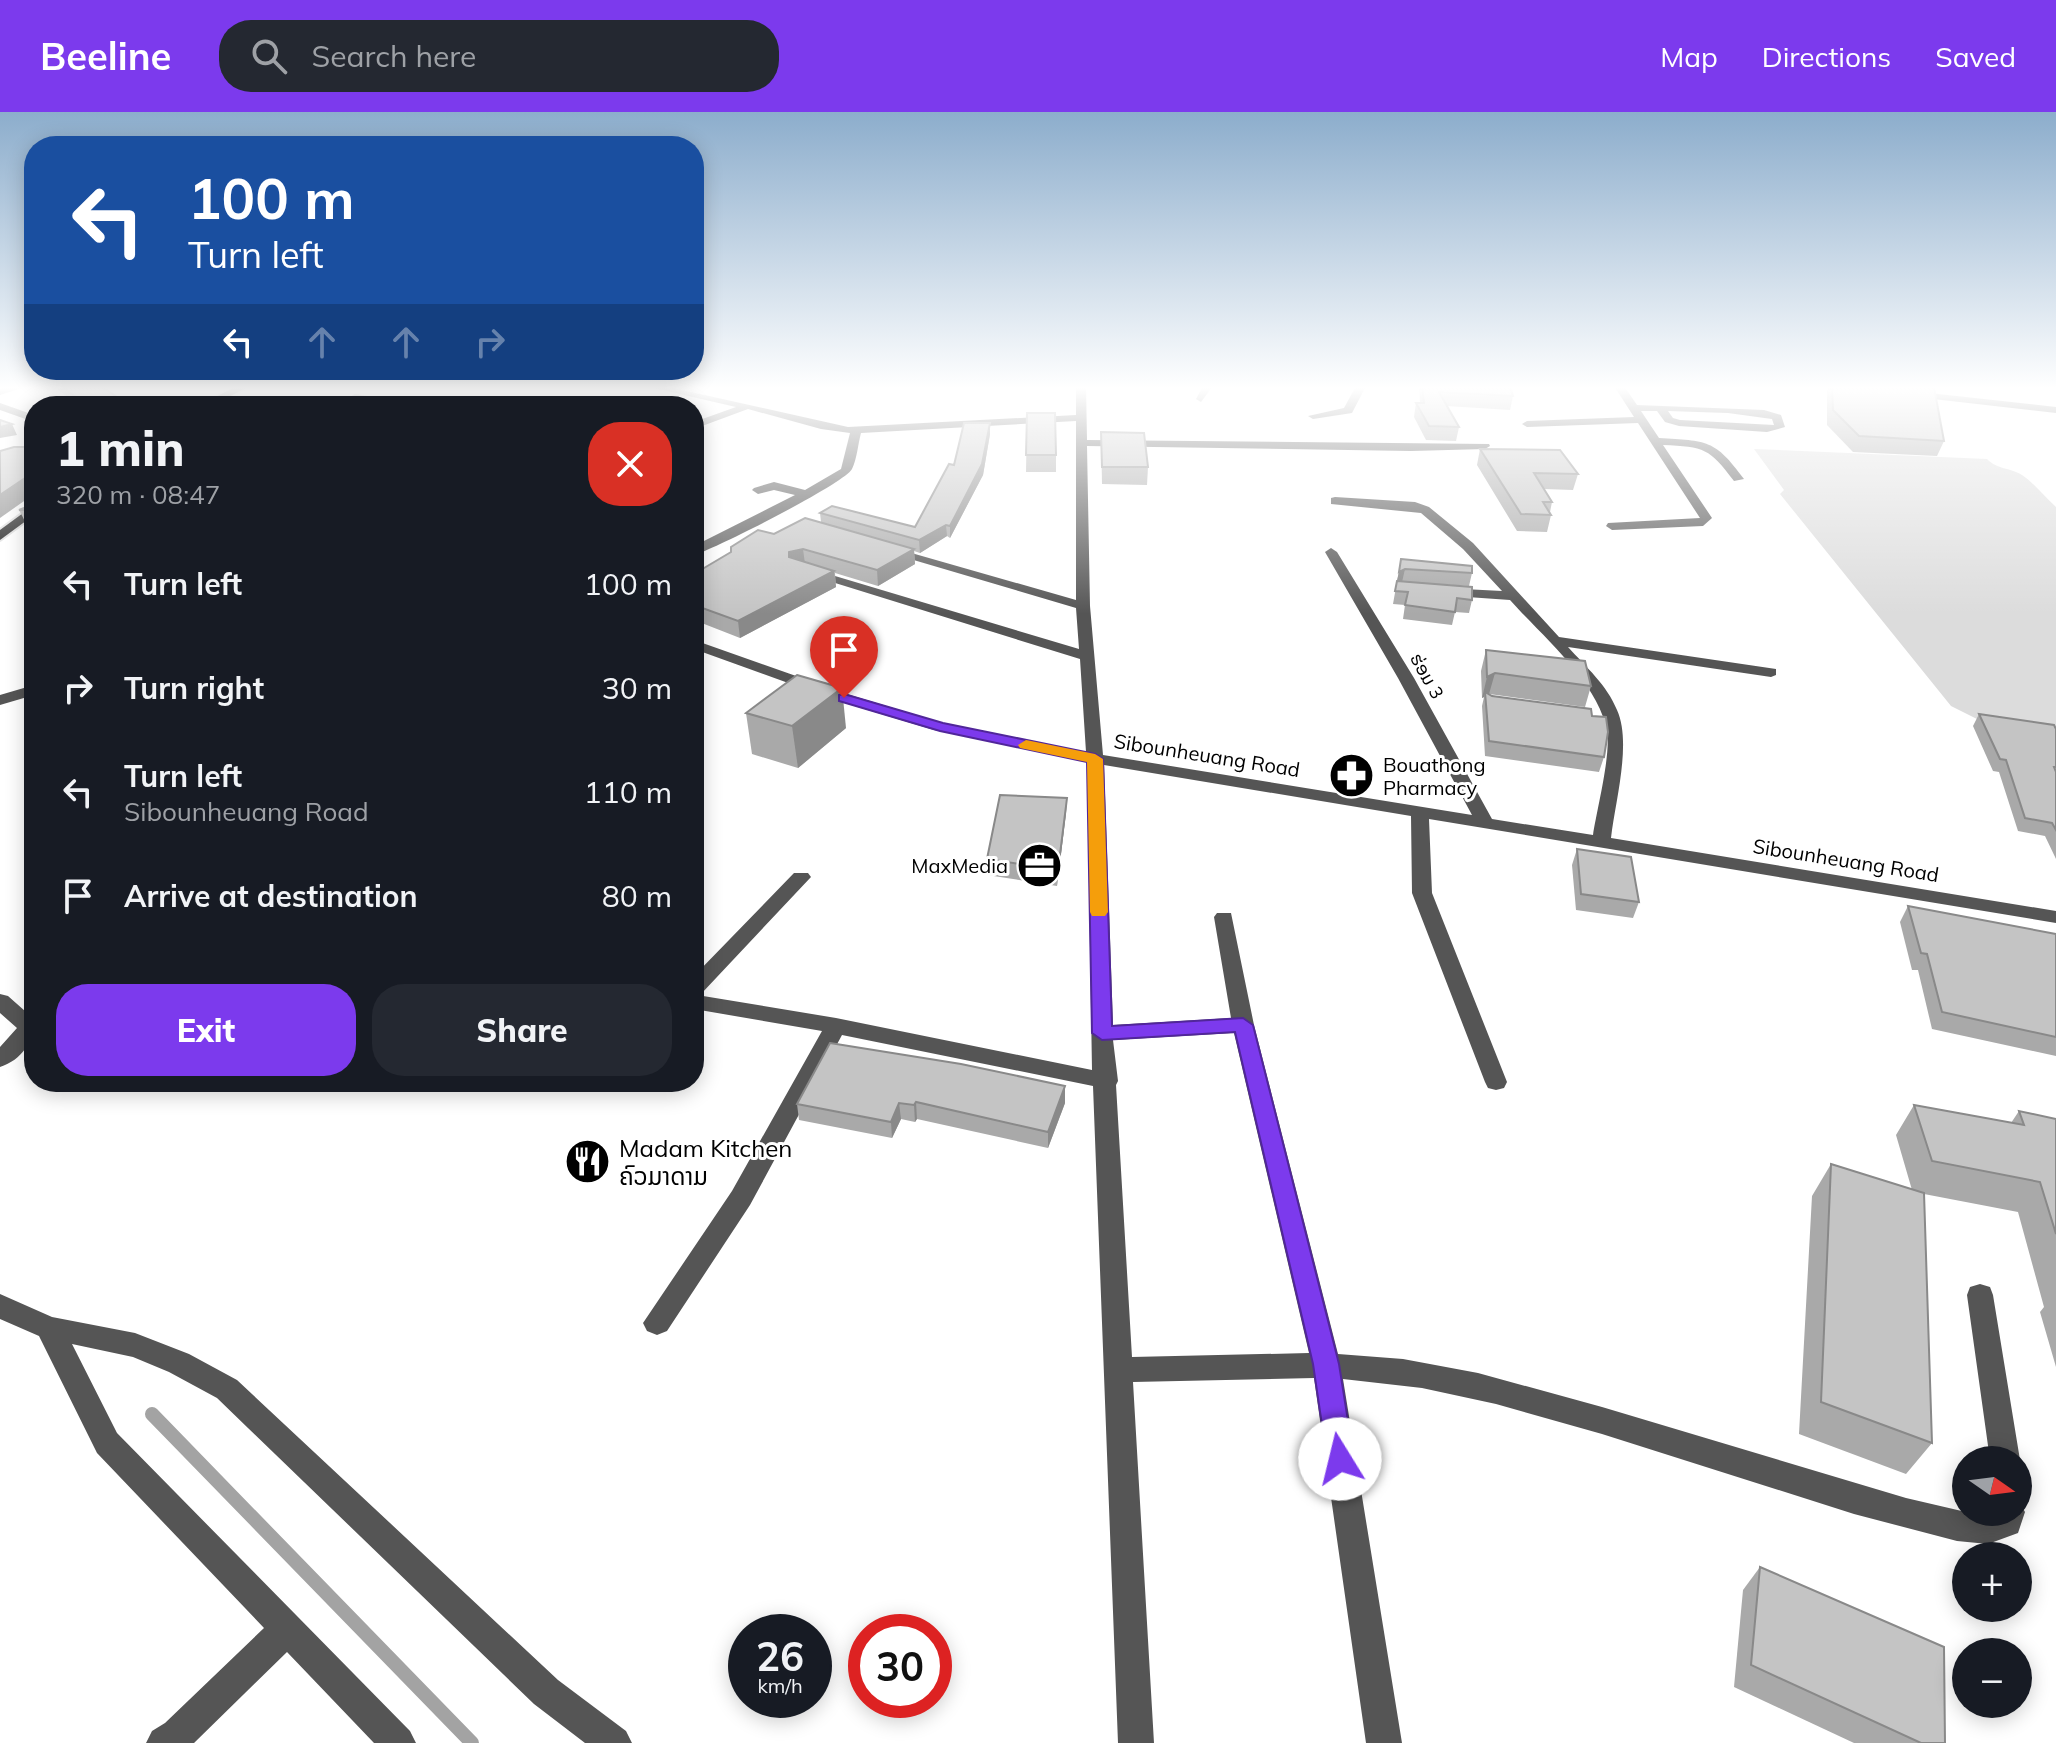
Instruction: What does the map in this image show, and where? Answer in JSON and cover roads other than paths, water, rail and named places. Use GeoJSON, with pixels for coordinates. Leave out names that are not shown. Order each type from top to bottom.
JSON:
{"type":"FeatureCollection","features":[{"type":"Feature","properties":{"kind":"main road"},"geometry":{"type":"LineString","coordinates":[[0,536],[24,517]]}},
{"type":"Feature","properties":{"kind":"street"},"geometry":{"type":"LineString","coordinates":[[704,548],[810,495],[846,470],[848,462]]}},
{"type":"Feature","properties":{"kind":"street"},"geometry":{"type":"LineString","coordinates":[[1082,462],[1083,606],[1095,759],[1102,1033],[1107,1081],[1136,1743]]}},
{"type":"Feature","properties":{"kind":"street"},"geometry":{"type":"LineString","coordinates":[[1612,526],[1703,522],[1706,518],[1670,462]]}},
{"type":"Feature","properties":{"kind":"street"},"geometry":{"type":"LineString","coordinates":[[1725,462],[1738,479]]}},
{"type":"Feature","properties":{"kind":"street"},"geometry":{"type":"LineString","coordinates":[[758,490],[774,486],[810,495]]}},
{"type":"Feature","properties":{"kind":"street"},"geometry":{"type":"LineString","coordinates":[[1335,501],[1415,506],[1425,510],[1468,546],[1597,688],[1604,718],[1616,735],[1601,842]]}},
{"type":"Feature","properties":{"kind":"street"},"geometry":{"type":"LineString","coordinates":[[869,546],[1083,606]]}},
{"type":"Feature","properties":{"kind":"street","name":"ຮ່ອມ 3"},"geometry":{"type":"LineString","coordinates":[[1331,552],[1406,678],[1485,823]]}},
{"type":"Feature","properties":{"kind":"street"},"geometry":{"type":"LineString","coordinates":[[704,557],[708,559]]}},
{"type":"Feature","properties":{"kind":"street"},"geometry":{"type":"LineString","coordinates":[[799,570],[1086,656]]}},
{"type":"Feature","properties":{"kind":"street"},"geometry":{"type":"LineString","coordinates":[[1433,591],[1512,596]]}},
{"type":"Feature","properties":{"kind":"street"},"geometry":{"type":"LineString","coordinates":[[1556,641],[1771,672]]}},
{"type":"Feature","properties":{"kind":"street","name":"Sibounheuang Road"},"geometry":{"type":"LineString","coordinates":[[704,648],[844,698],[940,727],[1095,759],[2056,917]]}},
{"type":"Feature","properties":{"kind":"street"},"geometry":{"type":"LineString","coordinates":[[0,700],[24,693]]}},
{"type":"Feature","properties":{"kind":"street"},"geometry":{"type":"LineString","coordinates":[[1420,812],[1422,893],[1496,1082]]}},
{"type":"Feature","properties":{"kind":"street"},"geometry":{"type":"LineString","coordinates":[[704,979],[801,877]]}},
{"type":"Feature","properties":{"kind":"street"},"geometry":{"type":"LineString","coordinates":[[1224,917],[1243,1025],[1326,1364],[1384,1743]]}},
{"type":"Feature","properties":{"kind":"street"},"geometry":{"type":"LineString","coordinates":[[0,1001],[24,1023]]}},
{"type":"Feature","properties":{"kind":"street"},"geometry":{"type":"LineString","coordinates":[[704,1004],[836,1026],[1107,1081]]}},
{"type":"Feature","properties":{"kind":"street"},"geometry":{"type":"LineString","coordinates":[[1102,1033],[1243,1025]]}},
{"type":"Feature","properties":{"kind":"street"},"geometry":{"type":"LineString","coordinates":[[657,1323],[741,1198],[836,1026]]}},
{"type":"Feature","properties":{"kind":"street"},"geometry":{"type":"LineString","coordinates":[[0,1059],[16,1046],[24,1034]]}},
{"type":"Feature","properties":{"kind":"street"},"geometry":{"type":"LineString","coordinates":[[1980,1295],[2003,1446]]}},
{"type":"Feature","properties":{"kind":"street"},"geometry":{"type":"LineString","coordinates":[[0,1306],[49,1328],[135,1345],[179,1363],[227,1389],[546,1692],[614,1743]]}},
{"type":"Feature","properties":{"kind":"street"},"geometry":{"type":"LineString","coordinates":[[49,1328],[107,1443],[398,1743]]}},
{"type":"Feature","properties":{"kind":"street"},"geometry":{"type":"LineString","coordinates":[[1120,1370],[1326,1364],[1406,1373],[1502,1392],[1952,1525]]}},
{"type":"Feature","properties":{"kind":"street"},"geometry":{"type":"LineString","coordinates":[[1957,1526],[1988,1529],[1996,1526]]}},
{"type":"Feature","properties":{"kind":"street"},"geometry":{"type":"LineString","coordinates":[[164,1743],[177,1735],[286,1630]]}},
{"type":"Feature","properties":{"kind":"waterway"},"geometry":{"type":"LineString","coordinates":[[152,1414],[472,1743]]}},
{"type":"Feature","properties":{"kind":"place","name":"Bouathong Pharmacy"},"geometry":{"type":"Point","coordinates":[1352,776]}},
{"type":"Feature","properties":{"kind":"place","name":"MaxMedia"},"geometry":{"type":"Point","coordinates":[1039,865]}},
{"type":"Feature","properties":{"kind":"place","name":"Madam Kitchen ຄົວມາດາມ"},"geometry":{"type":"Point","coordinates":[588,1162]}}]}
